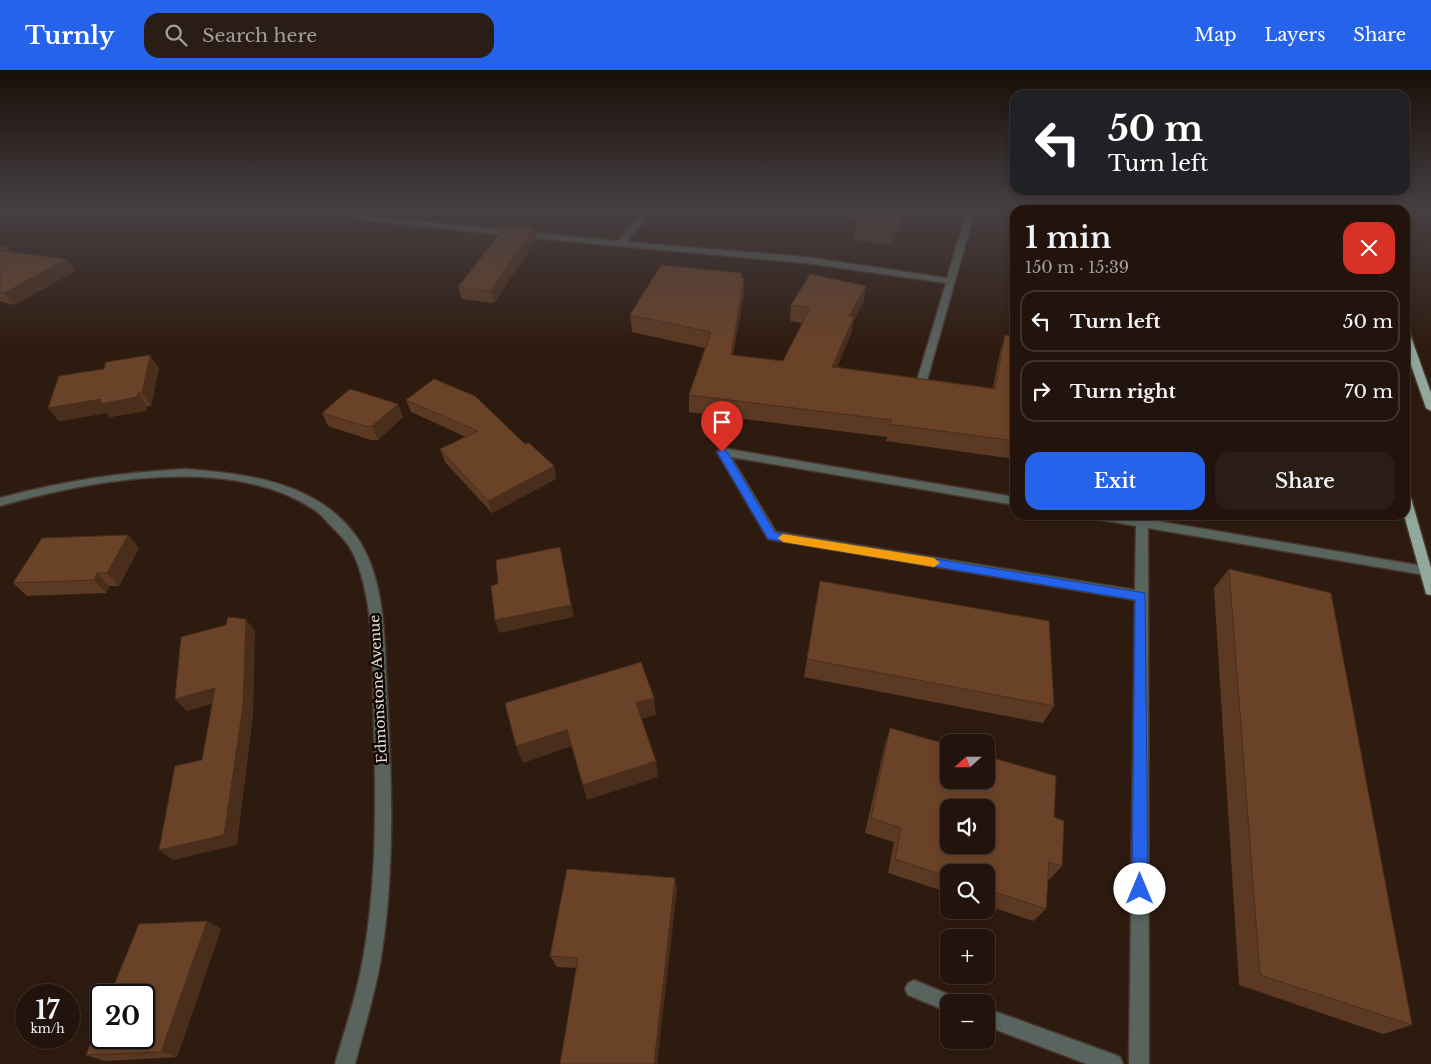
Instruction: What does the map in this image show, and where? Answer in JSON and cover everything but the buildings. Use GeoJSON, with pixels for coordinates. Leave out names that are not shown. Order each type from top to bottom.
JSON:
{"type":"FeatureCollection","features":[{"type":"Feature","properties":{"kind":"main road"},"geometry":{"type":"LineString","coordinates":[[1410,348],[1431,408]]}},
{"type":"Feature","properties":{"kind":"main road"},"geometry":{"type":"LineString","coordinates":[[1410,515],[1431,590]]}},
{"type":"Feature","properties":{"kind":"street"},"geometry":{"type":"LineString","coordinates":[[764,256],[806,260],[950,281]]}},
{"type":"Feature","properties":{"kind":"street"},"geometry":{"type":"LineString","coordinates":[[921,384],[957,256]]}},
{"type":"Feature","properties":{"kind":"street"},"geometry":{"type":"LineString","coordinates":[[1010,500],[722,452],[772,536],[1141,596]]}},
{"type":"Feature","properties":{"kind":"street","name":"Edmonstone Avenue"},"geometry":{"type":"LineString","coordinates":[[0,502],[85,480],[145,473],[192,473],[220,476],[256,480],[313,502],[334,518],[352,540],[366,573],[376,622],[382,736],[384,848],[372,959],[345,1064]]}},
{"type":"Feature","properties":{"kind":"street"},"geometry":{"type":"LineString","coordinates":[[1125,520],[1426,570]]}},
{"type":"Feature","properties":{"kind":"street"},"geometry":{"type":"LineString","coordinates":[[1139,1064],[1142,523]]}},
{"type":"Feature","properties":{"kind":"street"},"geometry":{"type":"LineString","coordinates":[[914,989],[940,999]]}},
{"type":"Feature","properties":{"kind":"street"},"geometry":{"type":"LineString","coordinates":[[995,1020],[1113,1064]]}},
{"type":"Feature","properties":{"kind":"slow traffic"},"geometry":{"type":"LineString","coordinates":[[783,538],[934,563]]}},
{"type":"Feature","properties":{"kind":"route"},"geometry":{"type":"LineString","coordinates":[[722,452],[772,536],[1141,596],[1140,889]]}}]}
